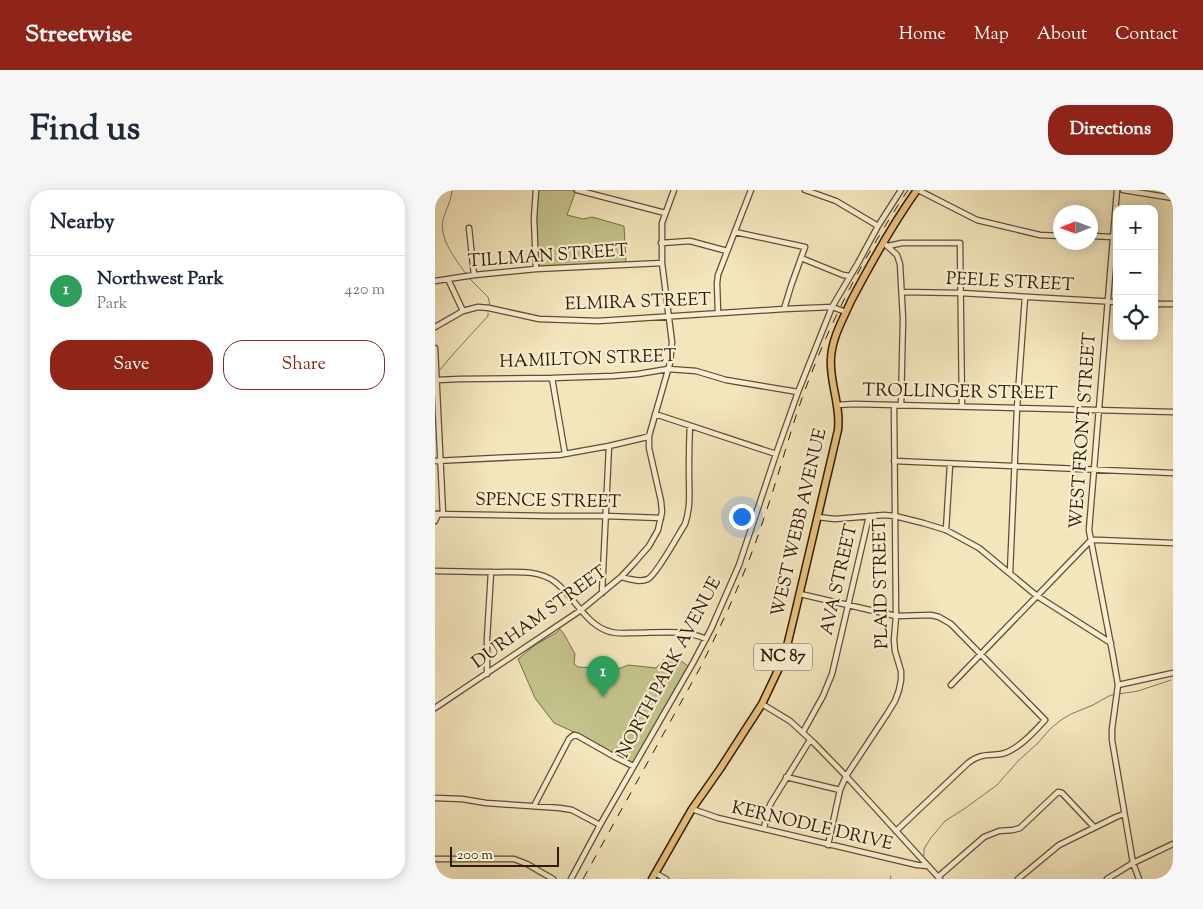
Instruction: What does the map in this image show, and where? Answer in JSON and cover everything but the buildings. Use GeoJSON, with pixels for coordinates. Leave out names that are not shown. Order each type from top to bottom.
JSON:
{"type":"FeatureCollection","features":[{"type":"Feature","properties":{"kind":"highway","name":"WEST WEBB AVENUE"},"geometry":{"type":"LineString","coordinates":[[654,876],[692,809],[762,704],[783,659],[838,430],[839,417],[832,377],[831,357],[834,340],[846,312],[907,204],[918,190]]}},
{"type":"Feature","properties":{"kind":"street"},"geometry":{"type":"LineString","coordinates":[[536,190],[534,218],[536,269]]}},
{"type":"Feature","properties":{"kind":"street"},"geometry":{"type":"LineString","coordinates":[[577,190],[665,214]]}},
{"type":"Feature","properties":{"kind":"street","name":"DURHAM STREET"},"geometry":{"type":"LineString","coordinates":[[435,708],[581,610],[621,577],[640,558],[658,530],[662,512],[661,501],[649,448],[649,436],[671,357],[672,342],[661,243],[662,223],[674,190]]}},
{"type":"Feature","properties":{"kind":"street"},"geometry":{"type":"LineString","coordinates":[[718,314],[718,278],[751,190]]}},
{"type":"Feature","properties":{"kind":"street"},"geometry":{"type":"LineString","coordinates":[[805,190],[836,201],[878,226]]}},
{"type":"Feature","properties":{"kind":"street","name":"NORTH PARK AVENUE"},"geometry":{"type":"LineString","coordinates":[[571,879],[705,639],[739,565],[797,392],[832,307],[878,226],[901,190]]}},
{"type":"Feature","properties":{"kind":"street"},"geometry":{"type":"LineString","coordinates":[[918,190],[977,220],[1040,235],[1053,236]]}},
{"type":"Feature","properties":{"kind":"street","name":"WEST FRONT STREET"},"geometry":{"type":"LineString","coordinates":[[1116,205],[1117,190]]}},
{"type":"Feature","properties":{"kind":"street"},"geometry":{"type":"LineString","coordinates":[[1123,190],[1173,198]]}},
{"type":"Feature","properties":{"kind":"street"},"geometry":{"type":"LineString","coordinates":[[469,228],[474,275]]}},
{"type":"Feature","properties":{"kind":"street"},"geometry":{"type":"LineString","coordinates":[[735,232],[805,247],[784,309]]}},
{"type":"Feature","properties":{"kind":"street"},"geometry":{"type":"LineString","coordinates":[[1098,236],[1113,237]]}},
{"type":"Feature","properties":{"kind":"street","name":"WEST FRONT STREET"},"geometry":{"type":"LineString","coordinates":[[1113,237],[1089,530],[1118,687],[1112,740],[1133,863],[1139,879]]}},
{"type":"Feature","properties":{"kind":"street"},"geometry":{"type":"LineString","coordinates":[[661,243],[690,241],[727,251]]}},
{"type":"Feature","properties":{"kind":"street"},"geometry":{"type":"LineString","coordinates":[[885,244],[961,243],[962,407]]}},
{"type":"Feature","properties":{"kind":"street"},"geometry":{"type":"LineString","coordinates":[[885,244],[899,260],[903,319],[901,405]]}},
{"type":"Feature","properties":{"kind":"street"},"geometry":{"type":"LineString","coordinates":[[801,258],[850,276]]}},
{"type":"Feature","properties":{"kind":"street","name":"TILLMAN STREET"},"geometry":{"type":"LineString","coordinates":[[435,281],[536,269],[662,263]]}},
{"type":"Feature","properties":{"kind":"street"},"geometry":{"type":"LineString","coordinates":[[448,279],[463,311]]}},
{"type":"Feature","properties":{"kind":"street","name":"PEELE STREET"},"geometry":{"type":"LineString","coordinates":[[902,292],[961,293],[1113,302]]}},
{"type":"Feature","properties":{"kind":"street"},"geometry":{"type":"LineString","coordinates":[[1010,573],[1017,408],[1025,297]]}},
{"type":"Feature","properties":{"kind":"street"},"geometry":{"type":"LineString","coordinates":[[1158,304],[1173,304]]}},
{"type":"Feature","properties":{"kind":"street","name":"ELMIRA STREET"},"geometry":{"type":"LineString","coordinates":[[435,327],[463,311],[478,307],[539,319],[598,321],[832,307],[846,312]]}},
{"type":"Feature","properties":{"kind":"street"},"geometry":{"type":"LineString","coordinates":[[435,348],[441,460],[439,514],[435,521]]}},
{"type":"Feature","properties":{"kind":"street","name":"HAMILTON STREET"},"geometry":{"type":"LineString","coordinates":[[437,380],[638,374],[668,369],[696,372],[726,380],[797,392]]}},
{"type":"Feature","properties":{"kind":"street"},"geometry":{"type":"LineString","coordinates":[[552,378],[565,454]]}},
{"type":"Feature","properties":{"kind":"street","name":"TROLLINGER STREET"},"geometry":{"type":"LineString","coordinates":[[837,405],[1173,412]]}},
{"type":"Feature","properties":{"kind":"street","name":"PLAID STREET"},"geometry":{"type":"LineString","coordinates":[[828,844],[840,790],[895,701],[901,680],[901,671],[894,640],[896,616],[894,406]]}},
{"type":"Feature","properties":{"kind":"street"},"geometry":{"type":"LineString","coordinates":[[655,414],[776,454]]}},
{"type":"Feature","properties":{"kind":"street"},"geometry":{"type":"LineString","coordinates":[[621,577],[641,581],[649,578],[656,571],[685,524],[690,505],[690,426]]}},
{"type":"Feature","properties":{"kind":"street"},"geometry":{"type":"LineString","coordinates":[[435,461],[551,456],[609,446],[649,436]]}},
{"type":"Feature","properties":{"kind":"street"},"geometry":{"type":"LineString","coordinates":[[602,593],[609,446]]}},
{"type":"Feature","properties":{"kind":"street"},"geometry":{"type":"LineString","coordinates":[[894,461],[1173,473]]}},
{"type":"Feature","properties":{"kind":"street"},"geometry":{"type":"LineString","coordinates":[[946,530],[950,464]]}},
{"type":"Feature","properties":{"kind":"street","name":"SPENCE STREET"},"geometry":{"type":"LineString","coordinates":[[439,514],[661,518]]}},
{"type":"Feature","properties":{"kind":"street"},"geometry":{"type":"LineString","coordinates":[[817,517],[835,519],[884,515],[895,516],[946,530],[979,548],[1037,596],[1111,643]]}},
{"type":"Feature","properties":{"kind":"street","name":"AVA STREET"},"geometry":{"type":"LineString","coordinates":[[803,732],[828,684],[869,516]]}},
{"type":"Feature","properties":{"kind":"street"},"geometry":{"type":"LineString","coordinates":[[951,685],[1091,540],[1173,543]]}},
{"type":"Feature","properties":{"kind":"street"},"geometry":{"type":"LineString","coordinates":[[435,571],[532,573],[549,578],[562,588],[595,625],[611,632],[678,633],[705,639]]}},
{"type":"Feature","properties":{"kind":"street"},"geometry":{"type":"LineString","coordinates":[[487,674],[491,572]]}},
{"type":"Feature","properties":{"kind":"street"},"geometry":{"type":"LineString","coordinates":[[799,594],[896,616],[925,615],[939,617],[951,624],[1045,720],[1012,750],[972,759],[896,831]]}},
{"type":"Feature","properties":{"kind":"street"},"geometry":{"type":"LineString","coordinates":[[1118,687],[1173,673]]}},
{"type":"Feature","properties":{"kind":"street"},"geometry":{"type":"LineString","coordinates":[[762,704],[790,721],[803,732],[847,776],[939,878],[984,837],[994,832],[1020,828],[1058,792],[1062,793],[1094,827]]}},
{"type":"Feature","properties":{"kind":"street"},"geometry":{"type":"LineString","coordinates":[[535,806],[569,739],[573,736],[578,736],[633,766]]}},
{"type":"Feature","properties":{"kind":"street"},"geometry":{"type":"LineString","coordinates":[[764,829],[767,812],[771,803],[810,740]]}},
{"type":"Feature","properties":{"kind":"street"},"geometry":{"type":"LineString","coordinates":[[786,778],[840,790]]}},
{"type":"Feature","properties":{"kind":"street"},"geometry":{"type":"LineString","coordinates":[[435,798],[461,798],[486,803],[560,808],[571,810],[600,825]]}},
{"type":"Feature","properties":{"kind":"street","name":"KERNODLE DRIVE"},"geometry":{"type":"LineString","coordinates":[[692,809],[709,816],[927,866]]}},
{"type":"Feature","properties":{"kind":"street"},"geometry":{"type":"LineString","coordinates":[[1018,879],[1059,845],[1125,814]]}},
{"type":"Feature","properties":{"kind":"street"},"geometry":{"type":"LineString","coordinates":[[1107,879],[1133,863],[1173,844]]}},
{"type":"Feature","properties":{"kind":"street"},"geometry":{"type":"LineString","coordinates":[[435,859],[514,859],[553,879]]}},
{"type":"Feature","properties":{"kind":"street"},"geometry":{"type":"LineString","coordinates":[[654,876],[666,879]]}},
{"type":"Feature","properties":{"kind":"shaded area"},"geometry":{"type":"Polygon","coordinates":[[[538,190],[572,190],[575,193],[567,215],[583,219],[592,217],[624,226],[626,263],[541,267],[538,265],[536,217],[538,190]]]}},
{"type":"Feature","properties":{"kind":"shaded area"},"geometry":{"type":"Polygon","coordinates":[[[560,629],[575,654],[574,664],[578,667],[618,669],[628,665],[656,668],[667,656],[677,658],[688,666],[632,765],[576,733],[554,723],[535,698],[518,659],[535,645],[560,629]]]}},
{"type":"Feature","properties":{"kind":"waterway"},"geometry":{"type":"LineString","coordinates":[[452,190],[442,227],[449,249],[466,274]]}},
{"type":"Feature","properties":{"kind":"waterway"},"geometry":{"type":"LineString","coordinates":[[468,277],[488,297],[490,305]]}},
{"type":"Feature","properties":{"kind":"waterway"},"geometry":{"type":"LineString","coordinates":[[439,371],[488,316],[488,313]]}},
{"type":"Feature","properties":{"kind":"waterway"},"geometry":{"type":"LineString","coordinates":[[1119,694],[1138,691],[1171,680]]}},
{"type":"Feature","properties":{"kind":"waterway"},"geometry":{"type":"LineString","coordinates":[[924,856],[924,849],[945,821],[997,785],[1050,729],[1071,714],[1115,694]]}},
{"type":"Feature","properties":{"kind":"railway"},"geometry":{"type":"LineString","coordinates":[[583,879],[700,668],[718,630],[744,574],[771,498],[798,411],[830,328],[854,281],[908,190]]}},
{"type":"Feature","properties":{"kind":"place","name":"Northwest Park"},"geometry":{"type":"Point","coordinates":[603,697]}}]}
